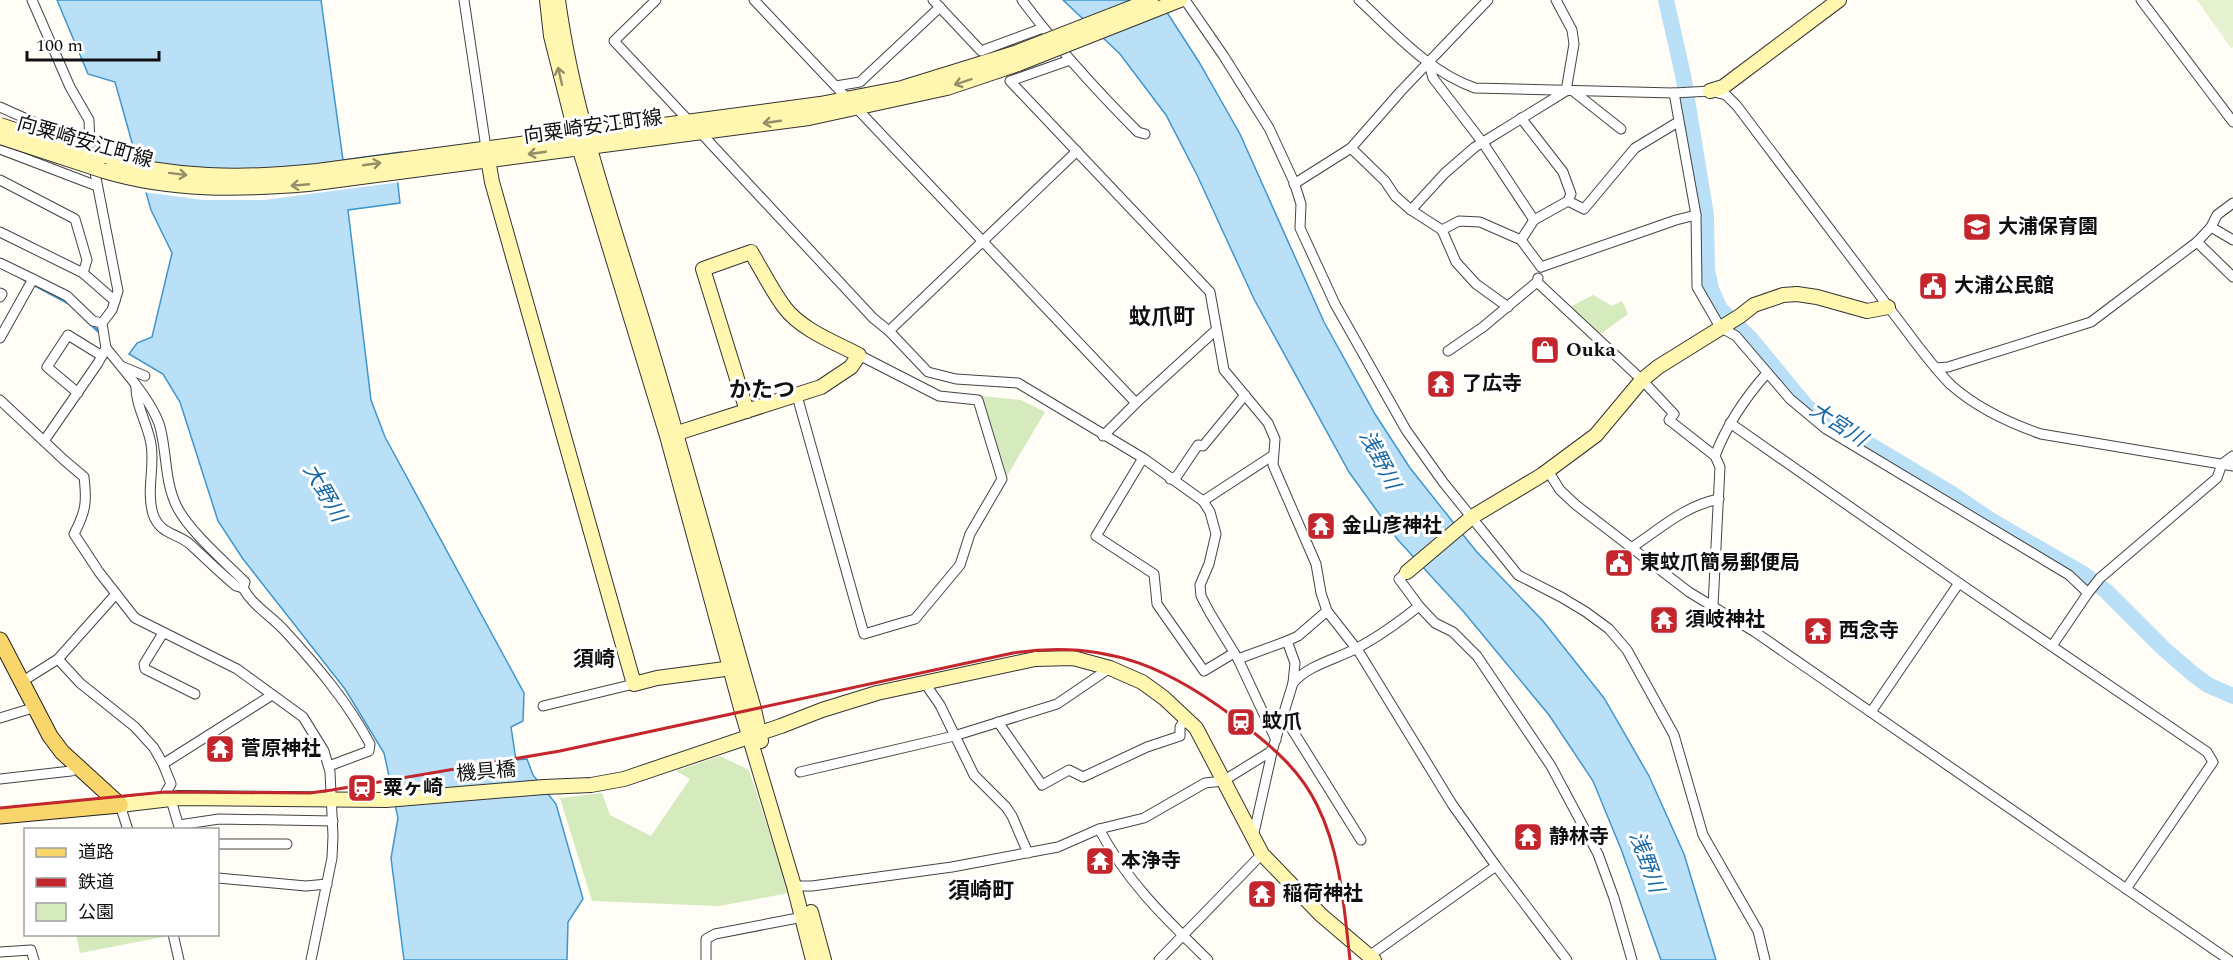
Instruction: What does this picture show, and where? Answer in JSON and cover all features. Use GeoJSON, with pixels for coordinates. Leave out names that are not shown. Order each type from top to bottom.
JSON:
{"type":"FeatureCollection","features":[{"type":"Feature","properties":{"kind":"main road"},"geometry":{"type":"LineString","coordinates":[[0,640],[50,736],[78,768],[120,805]]}},
{"type":"Feature","properties":{"kind":"main road"},"geometry":{"type":"LineString","coordinates":[[0,816],[120,805]]}},
{"type":"Feature","properties":{"kind":"street"},"geometry":{"type":"LineString","coordinates":[[32,0],[70,87],[89,120],[90,147],[118,291],[112,310],[102,323],[104,352],[44,441]]}},
{"type":"Feature","properties":{"kind":"street"},"geometry":{"type":"LineString","coordinates":[[464,0],[487,154],[634,684]]}},
{"type":"Feature","properties":{"kind":"street"},"geometry":{"type":"LineString","coordinates":[[547,0],[551,36],[671,435],[754,735],[799,886],[824,960]]}},
{"type":"Feature","properties":{"kind":"street"},"geometry":{"type":"LineString","coordinates":[[558,0],[582,141]]}},
{"type":"Feature","properties":{"kind":"street"},"geometry":{"type":"LineString","coordinates":[[656,0],[614,41],[689,122]]}},
{"type":"Feature","properties":{"kind":"street"},"geometry":{"type":"LineString","coordinates":[[754,0],[1136,403]]}},
{"type":"Feature","properties":{"kind":"street"},"geometry":{"type":"LineString","coordinates":[[1022,0],[1070,60],[1138,132],[1145,134]]}},
{"type":"Feature","properties":{"kind":"street","name":"向粟崎安江町線"},"geometry":{"type":"LineString","coordinates":[[1017,58],[1151,0]]}},
{"type":"Feature","properties":{"kind":"street","name":"向粟崎安江町線"},"geometry":{"type":"LineString","coordinates":[[582,141],[700,132],[809,118],[902,88],[1017,58],[1180,0]]}},
{"type":"Feature","properties":{"kind":"street"},"geometry":{"type":"LineString","coordinates":[[1185,0],[1269,128],[1301,204],[1300,228],[1335,304],[1406,430],[1470,519],[1518,575],[1586,612],[1609,630],[1627,650],[1674,735],[1704,835],[1758,931],[1765,960]]}},
{"type":"Feature","properties":{"kind":"street"},"geometry":{"type":"LineString","coordinates":[[1359,0],[1429,64],[1457,82],[1475,88],[1674,93],[1706,91],[1723,87],[1839,0]]}},
{"type":"Feature","properties":{"kind":"street"},"geometry":{"type":"LineString","coordinates":[[1294,184],[1352,148],[1401,91],[1488,0]]}},
{"type":"Feature","properties":{"kind":"street"},"geometry":{"type":"LineString","coordinates":[[1556,0],[1572,30],[1574,44],[1570,91]]}},
{"type":"Feature","properties":{"kind":"street"},"geometry":{"type":"LineString","coordinates":[[2141,0],[2233,122]]}},
{"type":"Feature","properties":{"kind":"street"},"geometry":{"type":"LineString","coordinates":[[836,86],[860,82],[936,4],[981,51],[1043,28]]}},
{"type":"Feature","properties":{"kind":"street"},"geometry":{"type":"LineString","coordinates":[[1070,60],[1010,81],[1210,292],[1224,370],[1269,423],[1275,439],[1273,465],[1316,564],[1327,611],[1355,650],[1359,652],[1452,804],[1567,960]]}},
{"type":"Feature","properties":{"kind":"street"},"geometry":{"type":"LineString","coordinates":[[1429,64],[1432,78],[1483,143],[1534,220]]}},
{"type":"Feature","properties":{"kind":"street"},"geometry":{"type":"LineString","coordinates":[[1412,210],[1445,173],[1483,143],[1521,118],[1570,91]]}},
{"type":"Feature","properties":{"kind":"street"},"geometry":{"type":"LineString","coordinates":[[1570,91],[1621,129]]}},
{"type":"Feature","properties":{"kind":"street"},"geometry":{"type":"LineString","coordinates":[[1706,91],[1726,95],[1737,106],[1936,368],[1950,384],[1965,395],[2016,425],[2041,434],[2233,466]]}},
{"type":"Feature","properties":{"kind":"street"},"geometry":{"type":"LineString","coordinates":[[1674,93],[1696,215],[1697,287],[1720,327],[1736,336],[1802,411],[1826,429],[2069,576],[2090,592]]}},
{"type":"Feature","properties":{"kind":"street","name":"向粟崎安江町線"},"geometry":{"type":"LineString","coordinates":[[0,139],[126,178],[170,185],[258,188],[308,184],[689,122],[851,103]]}},
{"type":"Feature","properties":{"kind":"street"},"geometry":{"type":"LineString","coordinates":[[0,107],[90,147]]}},
{"type":"Feature","properties":{"kind":"street"},"geometry":{"type":"LineString","coordinates":[[0,117],[54,144]]}},
{"type":"Feature","properties":{"kind":"street"},"geometry":{"type":"LineString","coordinates":[[1521,118],[1563,172],[1571,194],[1568,201],[1534,220],[1521,240]]}},
{"type":"Feature","properties":{"kind":"street"},"geometry":{"type":"LineString","coordinates":[[1568,201],[1584,208],[1635,148],[1678,122]]}},
{"type":"Feature","properties":{"kind":"street","name":"向粟崎安江町線"},"geometry":{"type":"LineString","coordinates":[[0,125],[54,144],[131,166],[176,174],[230,177],[269,176],[462,158]]}},
{"type":"Feature","properties":{"kind":"street"},"geometry":{"type":"LineString","coordinates":[[700,132],[873,318],[889,331],[928,372],[956,379],[1018,383],[1143,458],[1203,501],[1210,512],[1216,534],[1209,564],[1200,585],[1201,596],[1236,656],[1274,744],[1270,752],[1223,782],[1205,783],[1144,818],[1099,829],[1058,847],[952,867],[799,886]]}},
{"type":"Feature","properties":{"kind":"street"},"geometry":{"type":"LineString","coordinates":[[1352,148],[1385,181],[1395,196],[1442,230],[1456,261],[1476,284],[1508,307]]}},
{"type":"Feature","properties":{"kind":"street"},"geometry":{"type":"LineString","coordinates":[[0,149],[97,186]]}},
{"type":"Feature","properties":{"kind":"street"},"geometry":{"type":"LineString","coordinates":[[889,331],[1077,151]]}},
{"type":"Feature","properties":{"kind":"street"},"geometry":{"type":"LineString","coordinates":[[0,180],[75,219],[87,260],[83,273]]}},
{"type":"Feature","properties":{"kind":"street"},"geometry":{"type":"LineString","coordinates":[[1936,368],[1957,364],[2091,322],[2197,242],[2211,227],[2217,215],[2233,203]]}},
{"type":"Feature","properties":{"kind":"street"},"geometry":{"type":"LineString","coordinates":[[1540,267],[1696,215]]}},
{"type":"Feature","properties":{"kind":"street"},"geometry":{"type":"LineString","coordinates":[[1442,230],[1459,221],[1480,222],[1521,240],[1540,267],[1537,282],[1483,327],[1448,351]]}},
{"type":"Feature","properties":{"kind":"street"},"geometry":{"type":"LineString","coordinates":[[2211,227],[2233,240]]}},
{"type":"Feature","properties":{"kind":"street"},"geometry":{"type":"LineString","coordinates":[[0,232],[83,273],[115,301]]}},
{"type":"Feature","properties":{"kind":"street"},"geometry":{"type":"LineString","coordinates":[[2197,242],[2233,277]]}},
{"type":"Feature","properties":{"kind":"street"},"geometry":{"type":"LineString","coordinates":[[747,411],[703,269],[751,252],[784,308],[803,325],[939,396],[978,400],[1002,479],[970,534],[960,565],[915,620],[864,634],[797,396]]}},
{"type":"Feature","properties":{"kind":"street"},"geometry":{"type":"LineString","coordinates":[[0,263],[31,282],[67,296],[93,321],[102,323]]}},
{"type":"Feature","properties":{"kind":"street"},"geometry":{"type":"LineString","coordinates":[[0,338],[31,282]]}},
{"type":"Feature","properties":{"kind":"street"},"geometry":{"type":"LineString","coordinates":[[1537,282],[1642,380],[1674,414],[1669,420],[1715,456],[1720,467],[1713,606]]}},
{"type":"Feature","properties":{"kind":"street"},"geometry":{"type":"LineString","coordinates":[[1632,960],[1598,854],[1551,766],[1477,656],[1453,632],[1435,623],[1399,579],[1470,519],[1548,471],[1596,435],[1642,380],[1667,361],[1754,305],[1783,295],[1817,297],[1867,311],[1888,307]]}},
{"type":"Feature","properties":{"kind":"street"},"geometry":{"type":"LineString","coordinates":[[1103,436],[1216,330]]}},
{"type":"Feature","properties":{"kind":"street"},"geometry":{"type":"LineString","coordinates":[[78,393],[47,367],[68,335],[104,352],[121,366],[136,386],[155,414],[161,431],[166,475],[177,507],[186,521],[245,582],[243,588]]}},
{"type":"Feature","properties":{"kind":"street"},"geometry":{"type":"LineString","coordinates":[[671,435],[821,387],[851,367],[858,355]]}},
{"type":"Feature","properties":{"kind":"street"},"geometry":{"type":"LineString","coordinates":[[121,366],[145,376]]}},
{"type":"Feature","properties":{"kind":"street"},"geometry":{"type":"LineString","coordinates":[[1715,456],[1743,400],[1767,373]]}},
{"type":"Feature","properties":{"kind":"street"},"geometry":{"type":"LineString","coordinates":[[136,386],[135,395],[147,425],[152,447],[150,495],[157,520],[170,535],[183,538],[236,586],[243,588],[249,599],[281,627],[341,696],[370,744],[369,751],[329,766]]}},
{"type":"Feature","properties":{"kind":"street"},"geometry":{"type":"LineString","coordinates":[[1170,479],[1177,476],[1198,445],[1203,446],[1245,395]]}},
{"type":"Feature","properties":{"kind":"street"},"geometry":{"type":"LineString","coordinates":[[0,400],[84,477],[87,498],[84,514],[74,534],[135,618],[237,669],[303,717],[324,751],[329,766],[333,800],[332,858],[311,960]]}},
{"type":"Feature","properties":{"kind":"street"},"geometry":{"type":"LineString","coordinates":[[1730,423],[2207,752],[2213,762],[2126,889]]}},
{"type":"Feature","properties":{"kind":"street"},"geometry":{"type":"LineString","coordinates":[[1203,501],[1272,456]]}},
{"type":"Feature","properties":{"kind":"street"},"geometry":{"type":"LineString","coordinates":[[2052,646],[2100,578],[2217,478],[2222,464],[2233,456]]}},
{"type":"Feature","properties":{"kind":"street"},"geometry":{"type":"LineString","coordinates":[[1143,458],[1095,536],[1154,574],[1157,604],[1204,671],[1236,656],[1298,636],[1327,611]]}},
{"type":"Feature","properties":{"kind":"street"},"geometry":{"type":"LineString","coordinates":[[1548,471],[1560,490],[1576,505],[1689,592],[1871,712],[2229,960]]}},
{"type":"Feature","properties":{"kind":"street"},"geometry":{"type":"LineString","coordinates":[[1631,548],[1672,518],[1701,503],[1719,499]]}},
{"type":"Feature","properties":{"kind":"street"},"geometry":{"type":"LineString","coordinates":[[1871,712],[1959,583]]}},
{"type":"Feature","properties":{"kind":"street"},"geometry":{"type":"LineString","coordinates":[[22,681],[58,659],[116,594]]}},
{"type":"Feature","properties":{"kind":"street"},"geometry":{"type":"LineString","coordinates":[[1293,683],[1300,675],[1355,650],[1382,634],[1419,606]]}},
{"type":"Feature","properties":{"kind":"street"},"geometry":{"type":"LineString","coordinates":[[164,633],[144,664],[145,669],[195,694]]}},
{"type":"Feature","properties":{"kind":"street"},"geometry":{"type":"LineString","coordinates":[[1253,838],[1274,744],[1293,683],[1295,663],[1287,641]]}},
{"type":"Feature","properties":{"kind":"street","name":"機具橋"},"geometry":{"type":"LineString","coordinates":[[120,805],[171,800],[386,800],[591,785],[624,779],[877,693],[1035,659],[1073,658],[1110,668],[1142,682],[1186,717],[1196,728],[1262,854],[1321,915],[1372,958]]}},
{"type":"Feature","properties":{"kind":"street"},"geometry":{"type":"LineString","coordinates":[[58,659],[80,683],[135,727],[154,748],[171,784],[166,792],[171,800],[179,827],[219,819],[333,821]]}},
{"type":"Feature","properties":{"kind":"street"},"geometry":{"type":"LineString","coordinates":[[543,706],[657,678],[737,668]]}},
{"type":"Feature","properties":{"kind":"street"},"geometry":{"type":"LineString","coordinates":[[800,772],[956,736],[1057,704],[1110,668]]}},
{"type":"Feature","properties":{"kind":"street"},"geometry":{"type":"LineString","coordinates":[[924,682],[940,705],[974,775],[1006,807],[1029,853]]}},
{"type":"Feature","properties":{"kind":"street"},"geometry":{"type":"LineString","coordinates":[[163,764],[272,695]]}},
{"type":"Feature","properties":{"kind":"street"},"geometry":{"type":"LineString","coordinates":[[0,718],[36,707]]}},
{"type":"Feature","properties":{"kind":"street"},"geometry":{"type":"LineString","coordinates":[[1283,715],[1361,840]]}},
{"type":"Feature","properties":{"kind":"street"},"geometry":{"type":"LineString","coordinates":[[998,722],[1042,785],[1069,770],[1083,777],[1146,747],[1180,736],[1180,727],[1186,717]]}},
{"type":"Feature","properties":{"kind":"street"},"geometry":{"type":"LineString","coordinates":[[0,779],[71,771],[78,768]]}},
{"type":"Feature","properties":{"kind":"street"},"geometry":{"type":"LineString","coordinates":[[120,805],[127,828]]}},
{"type":"Feature","properties":{"kind":"street"},"geometry":{"type":"LineString","coordinates":[[1099,829],[1118,863],[1136,887],[1208,960]]}},
{"type":"Feature","properties":{"kind":"street"},"geometry":{"type":"LineString","coordinates":[[219,844],[287,844]]}},
{"type":"Feature","properties":{"kind":"street"},"geometry":{"type":"LineString","coordinates":[[1159,960],[1262,854]]}},
{"type":"Feature","properties":{"kind":"street"},"geometry":{"type":"LineString","coordinates":[[1372,958],[1496,866]]}},
{"type":"Feature","properties":{"kind":"street"},"geometry":{"type":"LineString","coordinates":[[219,878],[306,886],[327,884]]}},
{"type":"Feature","properties":{"kind":"street"},"geometry":{"type":"LineString","coordinates":[[799,886],[803,917],[813,960]]}},
{"type":"Feature","properties":{"kind":"street"},"geometry":{"type":"LineString","coordinates":[[706,960],[705,939],[715,934],[803,917]]}},
{"type":"Feature","properties":{"kind":"street"},"geometry":{"type":"LineString","coordinates":[[173,936],[179,960]]}},
{"type":"Feature","properties":{"kind":"street"},"geometry":{"type":"LineString","coordinates":[[0,952],[31,950],[34,960]]}},
{"type":"Feature","properties":{"kind":"green space"},"geometry":{"type":"Polygon","coordinates":[[[2197,0],[2233,0],[2233,47],[2231,48],[2197,0]]]}},
{"type":"Feature","properties":{"kind":"green space"},"geometry":{"type":"Polygon","coordinates":[[[1593,295],[1612,306],[1622,301],[1628,314],[1602,333],[1596,333],[1568,308],[1593,295]]]}},
{"type":"Feature","properties":{"kind":"green space"},"geometry":{"type":"Polygon","coordinates":[[[982,396],[1021,400],[1045,412],[1007,476],[982,396]]]}},
{"type":"Feature","properties":{"kind":"green space"},"geometry":{"type":"Polygon","coordinates":[[[720,756],[749,770],[789,893],[719,906],[592,901],[560,798],[602,793],[610,815],[651,836],[690,779],[676,771],[720,756]]]}},
{"type":"Feature","properties":{"kind":"green space"},"geometry":{"type":"Polygon","coordinates":[[[76,936],[168,936],[80,953],[76,936]]]}},
{"type":"Feature","properties":{"kind":"water","name":"大野川"},"geometry":{"type":"Polygon","coordinates":[[[57,0],[321,0],[343,160],[402,152],[397,176],[400,203],[348,210],[371,400],[385,437],[524,693],[523,721],[511,727],[516,760],[527,759],[533,775],[556,804],[583,899],[568,922],[567,960],[404,960],[391,858],[398,818],[384,753],[345,689],[243,559],[218,521],[180,402],[163,374],[129,354],[137,343],[152,337],[172,253],[151,210],[115,82],[88,74],[57,0]]]}},
{"type":"Feature","properties":{"kind":"water","name":"浅野川"},"geometry":{"type":"Polygon","coordinates":[[[1063,0],[1159,0],[1199,62],[1240,134],[1324,322],[1375,414],[1410,468],[1476,551],[1543,621],[1604,698],[1649,776],[1684,854],[1716,960],[1661,960],[1621,849],[1593,781],[1549,715],[1463,611],[1398,540],[1349,472],[1254,299],[1197,175],[1166,115],[1120,54],[1063,0]]]}},
{"type":"Feature","properties":{"kind":"pier"},"geometry":{"type":"Polygon","coordinates":[[[134,162],[170,168],[400,176],[401,182],[264,200],[203,200],[143,192],[134,162]]]}},
{"type":"Feature","properties":{"kind":"waterway","name":"大宮川"},"geometry":{"type":"LineString","coordinates":[[1666,0],[1683,75],[1706,215],[1707,269],[1711,289],[1720,309],[1751,339],[1807,407],[1949,492],[1992,521],[2085,575],[2106,591],[2164,649],[2193,674],[2208,685],[2233,696]]}},
{"type":"Feature","properties":{"kind":"waterway"},"geometry":{"type":"LineString","coordinates":[[23,279],[70,304]]}},
{"type":"Feature","properties":{"kind":"waterway"},"geometry":{"type":"LineString","coordinates":[[85,319],[98,331]]}},
{"type":"Feature","properties":{"kind":"railway"},"geometry":{"type":"LineString","coordinates":[[0,808],[165,792],[310,793],[332,790],[560,751],[1013,653],[1080,650],[1139,663],[1194,690],[1258,736],[1296,772],[1311,793],[1331,842],[1340,881],[1350,960]]}},
{"type":"Feature","properties":{"kind":"place","name":"大浦保育園"},"geometry":{"type":"Point","coordinates":[1977,227]}},
{"type":"Feature","properties":{"kind":"place","name":"大浦公民館"},"geometry":{"type":"Point","coordinates":[1933,286]}},
{"type":"Feature","properties":{"kind":"place","name":"Ouka"},"geometry":{"type":"Point","coordinates":[1545,350]}},
{"type":"Feature","properties":{"kind":"place","name":"了広寺"},"geometry":{"type":"Point","coordinates":[1441,384]}},
{"type":"Feature","properties":{"kind":"place","name":"金山彦神社"},"geometry":{"type":"Point","coordinates":[1321,526]}},
{"type":"Feature","properties":{"kind":"place","name":"東蚊爪簡易郵便局"},"geometry":{"type":"Point","coordinates":[1619,563]}},
{"type":"Feature","properties":{"kind":"place","name":"須岐神社"},"geometry":{"type":"Point","coordinates":[1664,620]}},
{"type":"Feature","properties":{"kind":"place","name":"西念寺"},"geometry":{"type":"Point","coordinates":[1818,631]}},
{"type":"Feature","properties":{"kind":"place","name":"蚊爪"},"geometry":{"type":"Point","coordinates":[1241,722]}},
{"type":"Feature","properties":{"kind":"place","name":"菅原神社"},"geometry":{"type":"Point","coordinates":[220,749]}},
{"type":"Feature","properties":{"kind":"place","name":"粟ヶ崎"},"geometry":{"type":"Point","coordinates":[362,788]}},
{"type":"Feature","properties":{"kind":"place","name":"静林寺"},"geometry":{"type":"Point","coordinates":[1528,837]}},
{"type":"Feature","properties":{"kind":"place","name":"本浄寺"},"geometry":{"type":"Point","coordinates":[1100,861]}},
{"type":"Feature","properties":{"kind":"place","name":"稲荷神社"},"geometry":{"type":"Point","coordinates":[1262,894]}},
{"type":"Feature","properties":{"kind":"district","name":"蚊爪町"},"geometry":{"type":"Point","coordinates":[1162,317]}},
{"type":"Feature","properties":{"kind":"district","name":"かたつ"},"geometry":{"type":"Point","coordinates":[762,390]}},
{"type":"Feature","properties":{"kind":"district","name":"須崎"},"geometry":{"type":"Point","coordinates":[594,660]}},
{"type":"Feature","properties":{"kind":"district","name":"須崎町"},"geometry":{"type":"Point","coordinates":[981,891]}}]}
